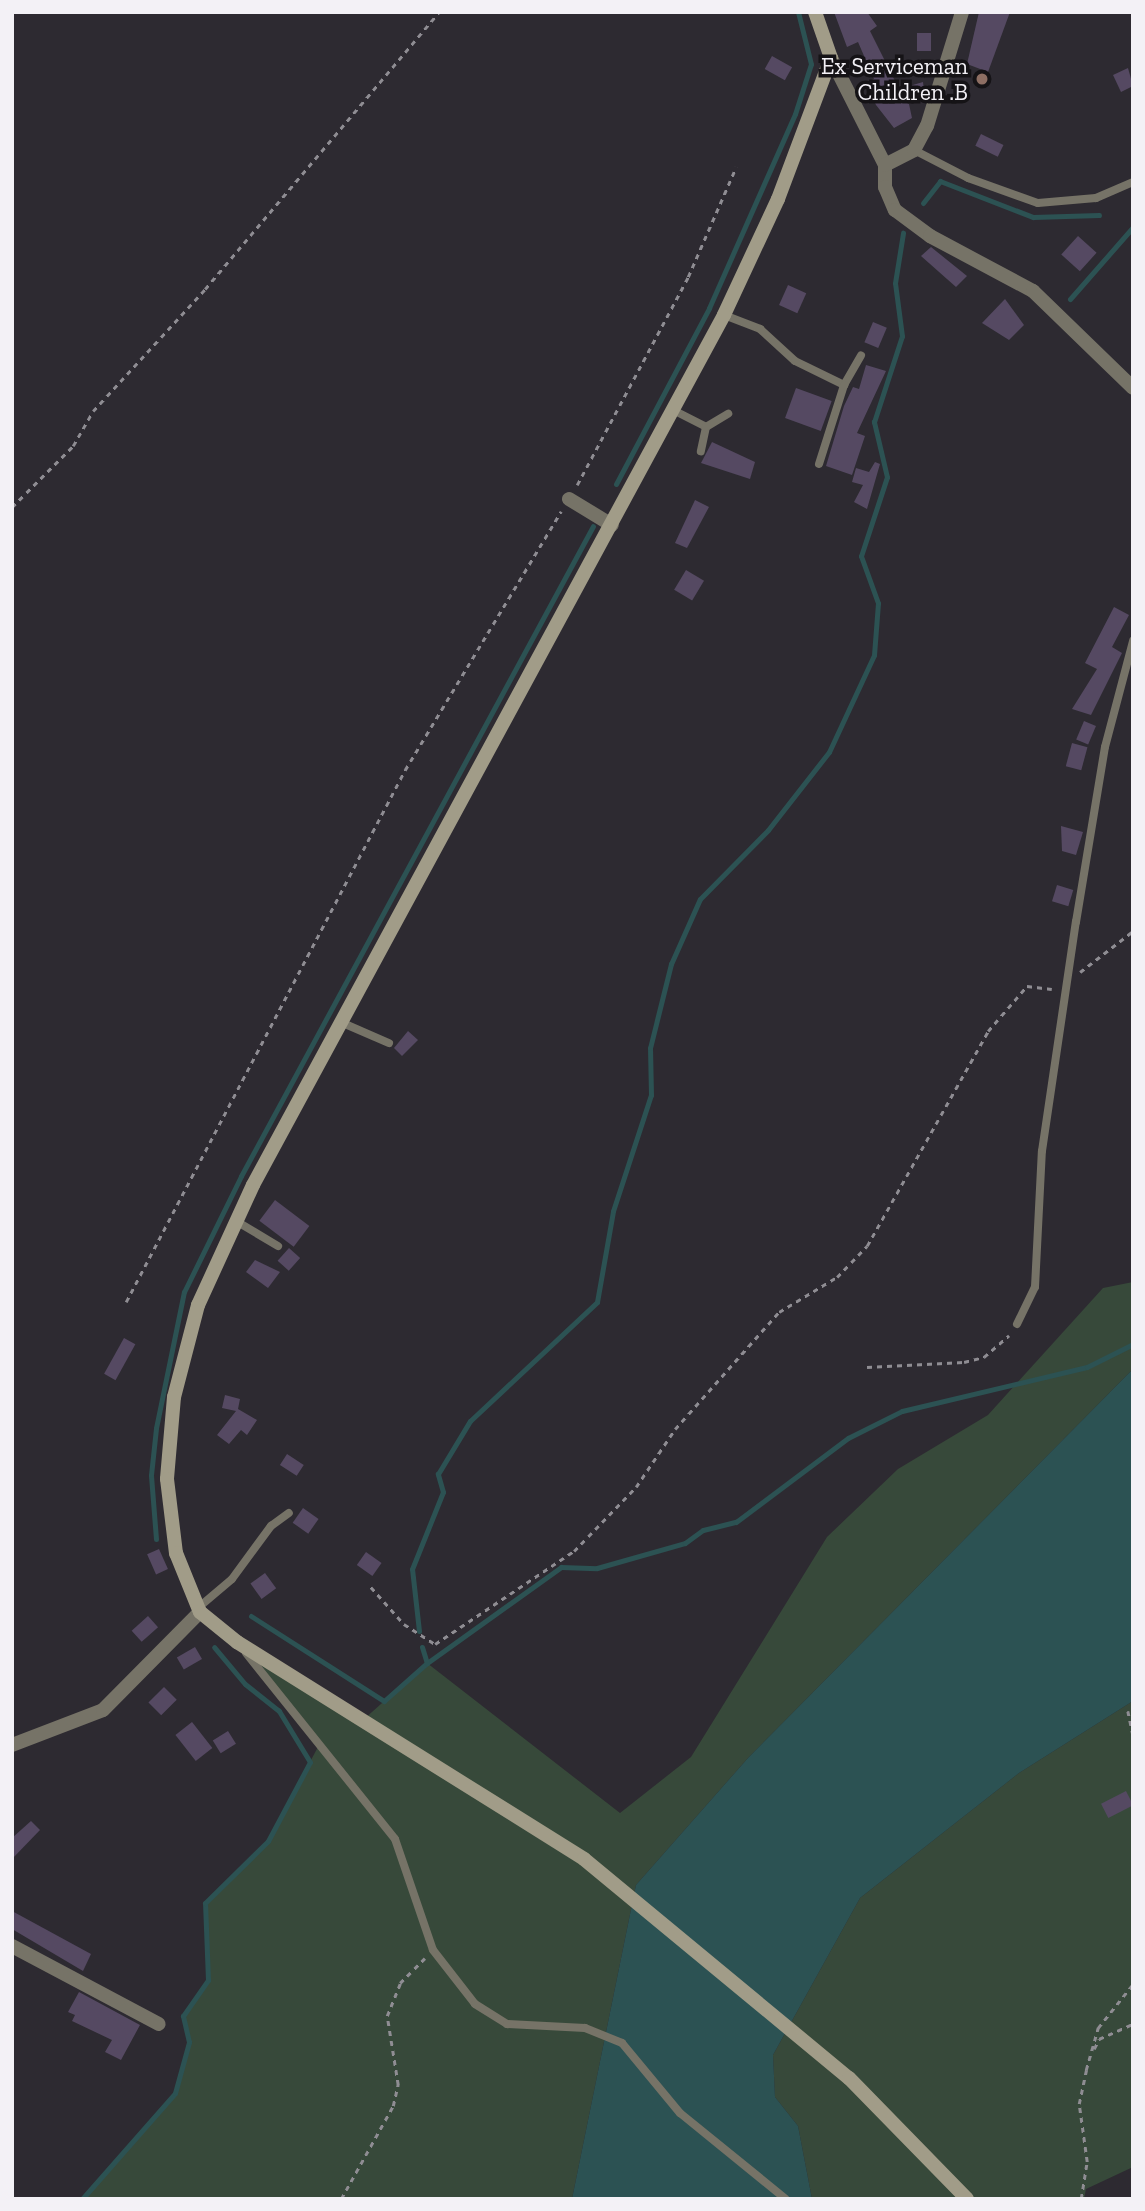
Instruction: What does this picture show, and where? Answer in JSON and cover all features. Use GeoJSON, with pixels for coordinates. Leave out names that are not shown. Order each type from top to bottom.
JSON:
{"type":"FeatureCollection","features":[{"type":"Feature","properties":{"kind":"main road"},"geometry":{"type":"LineString","coordinates":[[815,12],[831,58],[778,199],[724,315],[345,1024],[236,1221],[183,1348],[169,1434],[167,1479],[176,1553],[200,1609],[237,1642],[584,1859],[849,2078],[967,2199]]}},
{"type":"Feature","properties":{"kind":"street"},"geometry":{"type":"LineString","coordinates":[[885,164],[914,150],[962,12]]}},
{"type":"Feature","properties":{"kind":"street"},"geometry":{"type":"LineString","coordinates":[[831,58],[885,164],[885,187],[895,209],[930,236],[1033,291],[1133,388]]}},
{"type":"Feature","properties":{"kind":"street"},"geometry":{"type":"LineString","coordinates":[[569,499],[612,525]]}},
{"type":"Feature","properties":{"kind":"street"},"geometry":{"type":"LineString","coordinates":[[12,1745],[103,1710],[200,1609]]}},
{"type":"Feature","properties":{"kind":"street"},"geometry":{"type":"LineString","coordinates":[[13,1949],[159,2024]]}},
{"type":"Feature","properties":{"kind":"lane"},"geometry":{"type":"LineString","coordinates":[[914,150],[968,178],[1038,203],[1096,198],[1133,182]]}},
{"type":"Feature","properties":{"kind":"lane"},"geometry":{"type":"LineString","coordinates":[[724,315],[760,329],[795,360],[844,385]]}},
{"type":"Feature","properties":{"kind":"lane"},"geometry":{"type":"LineString","coordinates":[[819,464],[844,385],[860,356]]}},
{"type":"Feature","properties":{"kind":"lane"},"geometry":{"type":"LineString","coordinates":[[673,410],[706,427]]}},
{"type":"Feature","properties":{"kind":"lane"},"geometry":{"type":"LineString","coordinates":[[701,451],[706,427],[728,414]]}},
{"type":"Feature","properties":{"kind":"lane"},"geometry":{"type":"LineString","coordinates":[[1017,1324],[1035,1287],[1042,1150],[1105,747],[1133,641]]}},
{"type":"Feature","properties":{"kind":"lane"},"geometry":{"type":"LineString","coordinates":[[345,1024],[389,1043]]}},
{"type":"Feature","properties":{"kind":"lane"},"geometry":{"type":"LineString","coordinates":[[236,1221],[278,1246]]}},
{"type":"Feature","properties":{"kind":"lane"},"geometry":{"type":"LineString","coordinates":[[200,1609],[232,1579],[271,1526],[289,1513]]}},
{"type":"Feature","properties":{"kind":"lane"},"geometry":{"type":"LineString","coordinates":[[237,1642],[395,1839],[433,1950],[489,2015],[524,2028],[585,2028],[622,2043],[680,2113],[786,2199]]}},
{"type":"Feature","properties":{"kind":"path"},"geometry":{"type":"LineString","coordinates":[[12,507],[73,446],[93,411],[205,289],[439,12]]}},
{"type":"Feature","properties":{"kind":"path"},"geometry":{"type":"LineString","coordinates":[[125,1302],[405,770],[569,499],[688,277],[736,167]]}},
{"type":"Feature","properties":{"kind":"path"},"geometry":{"type":"LineString","coordinates":[[371,1587],[420,1639],[435,1644],[574,1551],[636,1487],[675,1429],[779,1312],[837,1277],[867,1246],[988,1031],[1027,986],[1055,990],[1133,932]]}},
{"type":"Feature","properties":{"kind":"path"},"geometry":{"type":"LineString","coordinates":[[867,1367],[985,1357],[1017,1324]]}},
{"type":"Feature","properties":{"kind":"path"},"geometry":{"type":"LineString","coordinates":[[1128,1711],[1133,1735]]}},
{"type":"Feature","properties":{"kind":"path"},"geometry":{"type":"LineString","coordinates":[[341,2199],[396,2095],[387,2016],[400,1983],[433,1950]]}},
{"type":"Feature","properties":{"kind":"path"},"geometry":{"type":"LineString","coordinates":[[1081,2199],[1087,2162],[1079,2104],[1098,2028],[1133,1984]]}},
{"type":"Feature","properties":{"kind":"path"},"geometry":{"type":"LineString","coordinates":[[1091,2055],[1099,2039],[1133,2024]]}},
{"type":"Feature","properties":{"kind":"shaded area"},"geometry":{"type":"Polygon","coordinates":[[[1133,1282],[1133,1369],[748,1758],[636,1885],[572,2199],[82,2199],[175,2093],[189,2043],[183,2016],[207,1980],[205,1903],[268,1841],[319,1745],[237,1642],[363,1720],[427,1663],[620,1813],[691,1757],[827,1537],[898,1469],[988,1415],[1103,1288],[1133,1282]]]}},
{"type":"Feature","properties":{"kind":"shaded area"},"geometry":{"type":"Polygon","coordinates":[[[1133,1369],[1133,1701],[1019,1773],[860,1898],[773,2055],[775,2097],[798,2126],[812,2199],[572,2199],[636,1885],[748,1758],[1133,1369]]]}},
{"type":"Feature","properties":{"kind":"shaded area"},"geometry":{"type":"Polygon","coordinates":[[[1133,1701],[1133,2167],[1086,2189],[1084,2199],[812,2199],[798,2126],[775,2097],[773,2055],[860,1898],[1019,1773],[1133,1701]]]}},
{"type":"Feature","properties":{"kind":"building"},"geometry":{"type":"Polygon","coordinates":[[[834,12],[867,12],[877,26],[870,31],[899,89],[923,82],[925,99],[909,104],[912,118],[894,128],[876,105],[865,83],[874,79],[858,42],[847,47],[834,12]]]}},
{"type":"Feature","properties":{"kind":"building"},"geometry":{"type":"Polygon","coordinates":[[[979,12],[1010,12],[988,72],[967,64],[979,12]]]}},
{"type":"Feature","properties":{"kind":"building"},"geometry":{"type":"Polygon","coordinates":[[[917,33],[931,33],[931,51],[917,51],[917,33]]]}},
{"type":"Feature","properties":{"kind":"building"},"geometry":{"type":"Polygon","coordinates":[[[772,56],[792,67],[785,80],[765,69],[772,56]]]}},
{"type":"Feature","properties":{"kind":"building"},"geometry":{"type":"Polygon","coordinates":[[[1128,68],[1133,86],[1121,92],[1113,75],[1128,68]]]}},
{"type":"Feature","properties":{"kind":"building"},"geometry":{"type":"Polygon","coordinates":[[[981,134],[1003,145],[998,157],[975,146],[981,134]]]}},
{"type":"Feature","properties":{"kind":"building"},"geometry":{"type":"Polygon","coordinates":[[[1078,236],[1097,253],[1080,271],[1061,255],[1078,236]]]}},
{"type":"Feature","properties":{"kind":"building"},"geometry":{"type":"Polygon","coordinates":[[[931,247],[967,276],[956,287],[921,256],[931,247]]]}},
{"type":"Feature","properties":{"kind":"building"},"geometry":{"type":"Polygon","coordinates":[[[788,285],[806,293],[797,313],[779,305],[788,285]]]}},
{"type":"Feature","properties":{"kind":"building"},"geometry":{"type":"Polygon","coordinates":[[[1005,299],[1024,325],[1009,340],[982,323],[1005,299]]]}},
{"type":"Feature","properties":{"kind":"building"},"geometry":{"type":"Polygon","coordinates":[[[873,322],[887,328],[878,348],[864,342],[873,322]]]}},
{"type":"Feature","properties":{"kind":"building"},"geometry":{"type":"Polygon","coordinates":[[[866,365],[886,371],[857,433],[865,436],[852,475],[826,466],[844,406],[853,387],[859,389],[866,365]]]}},
{"type":"Feature","properties":{"kind":"building"},"geometry":{"type":"Polygon","coordinates":[[[796,388],[832,401],[821,431],[785,418],[796,388]]]}},
{"type":"Feature","properties":{"kind":"building"},"geometry":{"type":"Polygon","coordinates":[[[712,442],[755,462],[750,479],[701,463],[712,442]]]}},
{"type":"Feature","properties":{"kind":"building"},"geometry":{"type":"Polygon","coordinates":[[[875,462],[880,464],[867,509],[854,502],[863,485],[852,482],[856,468],[869,472],[875,462]]]}},
{"type":"Feature","properties":{"kind":"building"},"geometry":{"type":"Polygon","coordinates":[[[695,500],[709,507],[687,548],[675,543],[695,500]]]}},
{"type":"Feature","properties":{"kind":"building"},"geometry":{"type":"Polygon","coordinates":[[[686,570],[704,581],[692,601],[674,590],[686,570]]]}},
{"type":"Feature","properties":{"kind":"building"},"geometry":{"type":"Polygon","coordinates":[[[1114,607],[1129,615],[1112,647],[1122,653],[1091,715],[1072,709],[1097,669],[1085,663],[1114,607]]]}},
{"type":"Feature","properties":{"kind":"building"},"geometry":{"type":"Polygon","coordinates":[[[1084,721],[1096,726],[1088,744],[1076,739],[1084,721]]]}},
{"type":"Feature","properties":{"kind":"building"},"geometry":{"type":"Polygon","coordinates":[[[1072,743],[1087,747],[1081,770],[1066,766],[1072,743]]]}},
{"type":"Feature","properties":{"kind":"building"},"geometry":{"type":"Polygon","coordinates":[[[1061,826],[1083,832],[1076,855],[1062,851],[1061,826]]]}},
{"type":"Feature","properties":{"kind":"building"},"geometry":{"type":"Polygon","coordinates":[[[1057,885],[1073,890],[1068,906],[1052,901],[1057,885]]]}},
{"type":"Feature","properties":{"kind":"building"},"geometry":{"type":"Polygon","coordinates":[[[408,1031],[418,1040],[402,1056],[394,1048],[408,1031]]]}},
{"type":"Feature","properties":{"kind":"building"},"geometry":{"type":"Polygon","coordinates":[[[275,1200],[309,1226],[294,1247],[259,1221],[275,1200]]]}},
{"type":"Feature","properties":{"kind":"building"},"geometry":{"type":"Polygon","coordinates":[[[289,1248],[300,1258],[289,1271],[278,1261],[289,1248]]]}},
{"type":"Feature","properties":{"kind":"building"},"geometry":{"type":"Polygon","coordinates":[[[255,1260],[280,1272],[268,1288],[246,1272],[255,1260]]]}},
{"type":"Feature","properties":{"kind":"building"},"geometry":{"type":"Polygon","coordinates":[[[124,1338],[135,1344],[115,1380],[104,1374],[124,1338]]]}},
{"type":"Feature","properties":{"kind":"building"},"geometry":{"type":"Polygon","coordinates":[[[225,1395],[240,1399],[238,1409],[257,1420],[247,1435],[241,1430],[229,1444],[217,1435],[236,1411],[222,1408],[225,1395]]]}},
{"type":"Feature","properties":{"kind":"building"},"geometry":{"type":"Polygon","coordinates":[[[287,1454],[304,1465],[297,1476],[280,1465],[287,1454]]]}},
{"type":"Feature","properties":{"kind":"building"},"geometry":{"type":"Polygon","coordinates":[[[303,1508],[319,1519],[308,1534],[293,1523],[303,1508]]]}},
{"type":"Feature","properties":{"kind":"building"},"geometry":{"type":"Polygon","coordinates":[[[159,1549],[168,1569],[156,1574],[147,1554],[159,1549]]]}},
{"type":"Feature","properties":{"kind":"building"},"geometry":{"type":"Polygon","coordinates":[[[366,1552],[382,1563],[372,1576],[357,1565],[366,1552]]]}},
{"type":"Feature","properties":{"kind":"building"},"geometry":{"type":"Polygon","coordinates":[[[265,1573],[276,1588],[262,1599],[250,1584],[265,1573]]]}},
{"type":"Feature","properties":{"kind":"building"},"geometry":{"type":"Polygon","coordinates":[[[148,1616],[158,1627],[142,1642],[132,1631],[148,1616]]]}},
{"type":"Feature","properties":{"kind":"building"},"geometry":{"type":"Polygon","coordinates":[[[195,1647],[202,1659],[184,1670],[177,1658],[195,1647]]]}},
{"type":"Feature","properties":{"kind":"building"},"geometry":{"type":"Polygon","coordinates":[[[164,1687],[177,1700],[161,1715],[148,1703],[164,1687]]]}},
{"type":"Feature","properties":{"kind":"building"},"geometry":{"type":"Polygon","coordinates":[[[192,1722],[212,1748],[196,1761],[175,1735],[192,1722]]]}},
{"type":"Feature","properties":{"kind":"building"},"geometry":{"type":"Polygon","coordinates":[[[228,1731],[236,1744],[221,1753],[213,1741],[228,1731]]]}},
{"type":"Feature","properties":{"kind":"building"},"geometry":{"type":"Polygon","coordinates":[[[1126,1791],[1133,1805],[1108,1818],[1101,1804],[1126,1791]]]}},
{"type":"Feature","properties":{"kind":"building"},"geometry":{"type":"Polygon","coordinates":[[[31,1821],[40,1830],[12,1859],[12,1838],[31,1821]]]}},
{"type":"Feature","properties":{"kind":"building"},"geometry":{"type":"Polygon","coordinates":[[[12,1911],[91,1954],[83,1971],[12,1929],[12,1911]]]}},
{"type":"Feature","properties":{"kind":"building"},"geometry":{"type":"Polygon","coordinates":[[[79,1992],[140,2025],[121,2060],[105,2052],[112,2040],[72,2021],[75,2015],[68,2012],[79,1992]]]}},
{"type":"Feature","properties":{"kind":"waterway"},"geometry":{"type":"LineString","coordinates":[[616,484],[709,308],[795,114],[811,64],[798,12]]}},
{"type":"Feature","properties":{"kind":"waterway"},"geometry":{"type":"LineString","coordinates":[[923,203],[940,181],[1033,217],[1099,215]]}},
{"type":"Feature","properties":{"kind":"waterway"},"geometry":{"type":"LineString","coordinates":[[1070,299],[1133,227]]}},
{"type":"Feature","properties":{"kind":"waterway"},"geometry":{"type":"LineString","coordinates":[[419,1631],[412,1569],[443,1492],[438,1474],[470,1421],[597,1302],[613,1211],[651,1095],[650,1048],[671,964],[700,899],[768,830],[829,752],[874,655],[878,603],[861,556],[887,477],[874,422],[902,336],[895,283],[903,233]]}},
{"type":"Feature","properties":{"kind":"waterway"},"geometry":{"type":"LineString","coordinates":[[156,1539],[151,1475],[156,1428],[184,1292],[241,1176],[593,526]]}},
{"type":"Feature","properties":{"kind":"waterway"},"geometry":{"type":"LineString","coordinates":[[251,1616],[384,1701],[427,1663],[561,1567],[597,1568],[685,1543],[703,1530],[736,1522],[848,1438],[902,1411],[1087,1367],[1133,1344]]}},
{"type":"Feature","properties":{"kind":"waterway"},"geometry":{"type":"LineString","coordinates":[[82,2199],[175,2093],[189,2042],[183,2016],[208,1980],[205,1903],[268,1841],[310,1762],[279,1711],[245,1684],[214,1647]]}},
{"type":"Feature","properties":{"kind":"waterway"},"geometry":{"type":"LineString","coordinates":[[422,1647],[427,1663]]}},
{"type":"Feature","properties":{"kind":"place","name":"Ex Serviceman Children .B"},"geometry":{"type":"Point","coordinates":[982,79]}}]}
